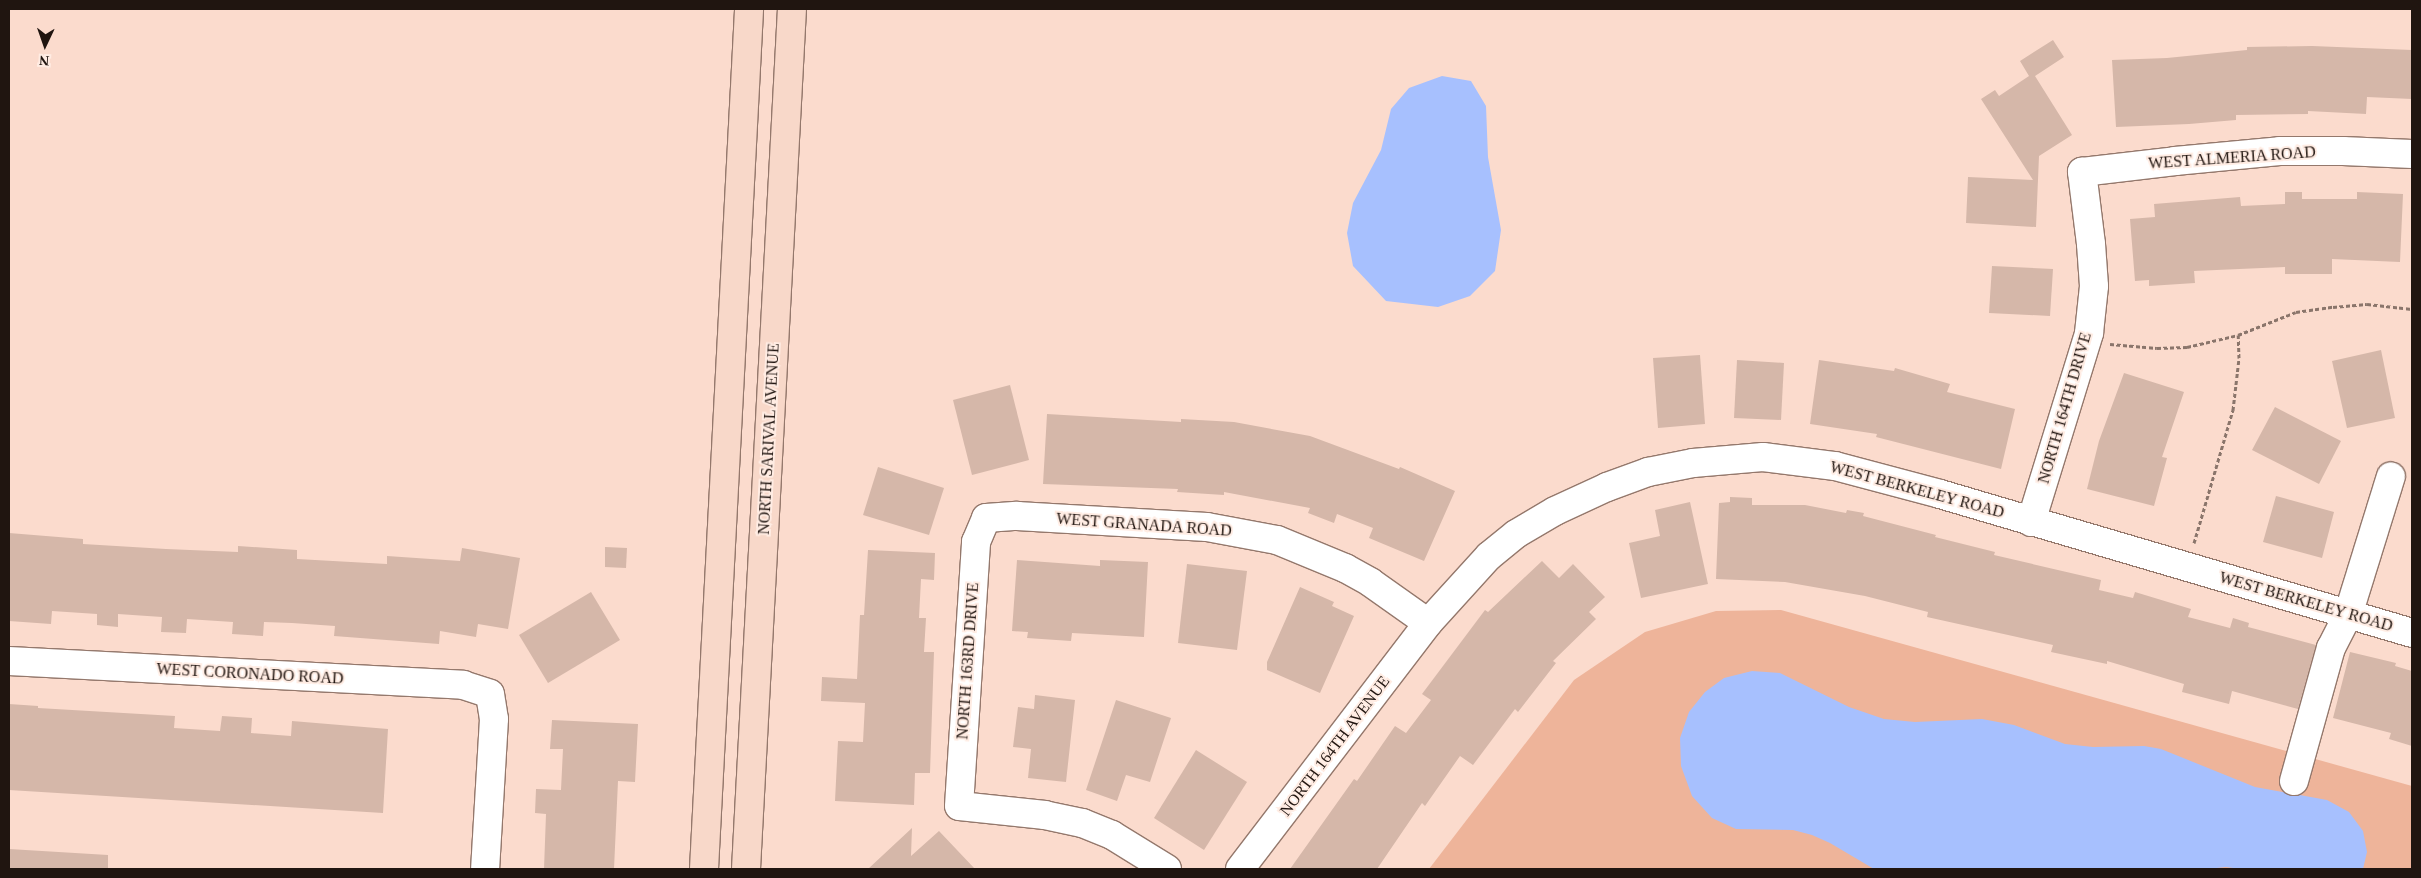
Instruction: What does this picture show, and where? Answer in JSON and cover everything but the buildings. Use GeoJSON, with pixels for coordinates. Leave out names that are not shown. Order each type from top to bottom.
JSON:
{"type":"FeatureCollection","features":[{"type":"Feature","properties":{"kind":"main road"},"geometry":{"type":"LineString","coordinates":[[704,869],[749,9]]}},
{"type":"Feature","properties":{"kind":"main road","name":"NORTH SARIVAL AVENUE"},"geometry":{"type":"LineString","coordinates":[[746,869],[792,9]]}},
{"type":"Feature","properties":{"kind":"street","name":"WEST ALMERIA ROAD"},"geometry":{"type":"LineString","coordinates":[[2082,172],[2175,160],[2280,151],[2412,154]]}},
{"type":"Feature","properties":{"kind":"street","name":"NORTH 164TH DRIVE"},"geometry":{"type":"LineString","coordinates":[[2031,522],[2087,339],[2094,286],[2082,172]]}},
{"type":"Feature","properties":{"kind":"street","name":"WEST BERKELEY ROAD"},"geometry":{"type":"LineString","coordinates":[[1428,623],[1489,556],[1516,534],[1555,511],[1607,487],[1648,472],[1693,463],[1762,457],[1835,466],[2412,633]]}},
{"type":"Feature","properties":{"kind":"street"},"geometry":{"type":"LineString","coordinates":[[2294,781],[2331,648],[2348,615],[2391,476]]}},
{"type":"Feature","properties":{"kind":"street","name":"WEST GRANADA ROAD"},"geometry":{"type":"LineString","coordinates":[[986,518],[1017,516],[1207,527],[1277,540],[1345,568],[1370,582],[1428,623]]}},
{"type":"Feature","properties":{"kind":"street","name":"NORTH 163RD DRIVE"},"geometry":{"type":"LineString","coordinates":[[986,518],[976,542],[959,806],[1045,815],[1082,823],[1112,835],[1167,869]]}},
{"type":"Feature","properties":{"kind":"street","name":"NORTH 164TH AVENUE"},"geometry":{"type":"LineString","coordinates":[[1240,869],[1428,623]]}},
{"type":"Feature","properties":{"kind":"street","name":"WEST CORONADO ROAD"},"geometry":{"type":"LineString","coordinates":[[9,661],[463,685],[490,694],[494,718],[485,869]]}},
{"type":"Feature","properties":{"kind":"path"},"geometry":{"type":"LineString","coordinates":[[2087,339],[2123,346],[2158,348],[2187,346],[2238,335],[2296,312],[2367,304],[2412,309]]}},
{"type":"Feature","properties":{"kind":"path"},"geometry":{"type":"LineString","coordinates":[[2188,568],[2233,410],[2239,358],[2238,335]]}},
{"type":"Feature","properties":{"kind":"shaded area"},"geometry":{"type":"Polygon","coordinates":[[[1781,610],[2412,786],[2412,869],[1429,869],[1574,680],[1645,632],[1716,611],[1781,610]]]}},
{"type":"Feature","properties":{"kind":"water"},"geometry":{"type":"Polygon","coordinates":[[[1442,76],[1471,81],[1486,106],[1488,157],[1501,230],[1495,271],[1470,296],[1438,307],[1386,301],[1353,266],[1347,233],[1353,203],[1381,150],[1391,109],[1409,88],[1442,76]]]}},
{"type":"Feature","properties":{"kind":"water"},"geometry":{"type":"Polygon","coordinates":[[[1752,671],[1780,673],[1849,707],[1884,719],[1915,722],[1982,719],[2014,725],[2065,744],[2093,747],[2144,746],[2161,749],[2255,787],[2327,800],[2349,812],[2363,831],[2367,852],[2363,869],[2241,869],[2226,867],[2207,869],[1874,869],[1830,843],[1812,835],[1793,830],[1736,829],[1712,818],[1692,796],[1681,766],[1680,738],[1689,712],[1705,692],[1724,678],[1752,671]]]}}]}
